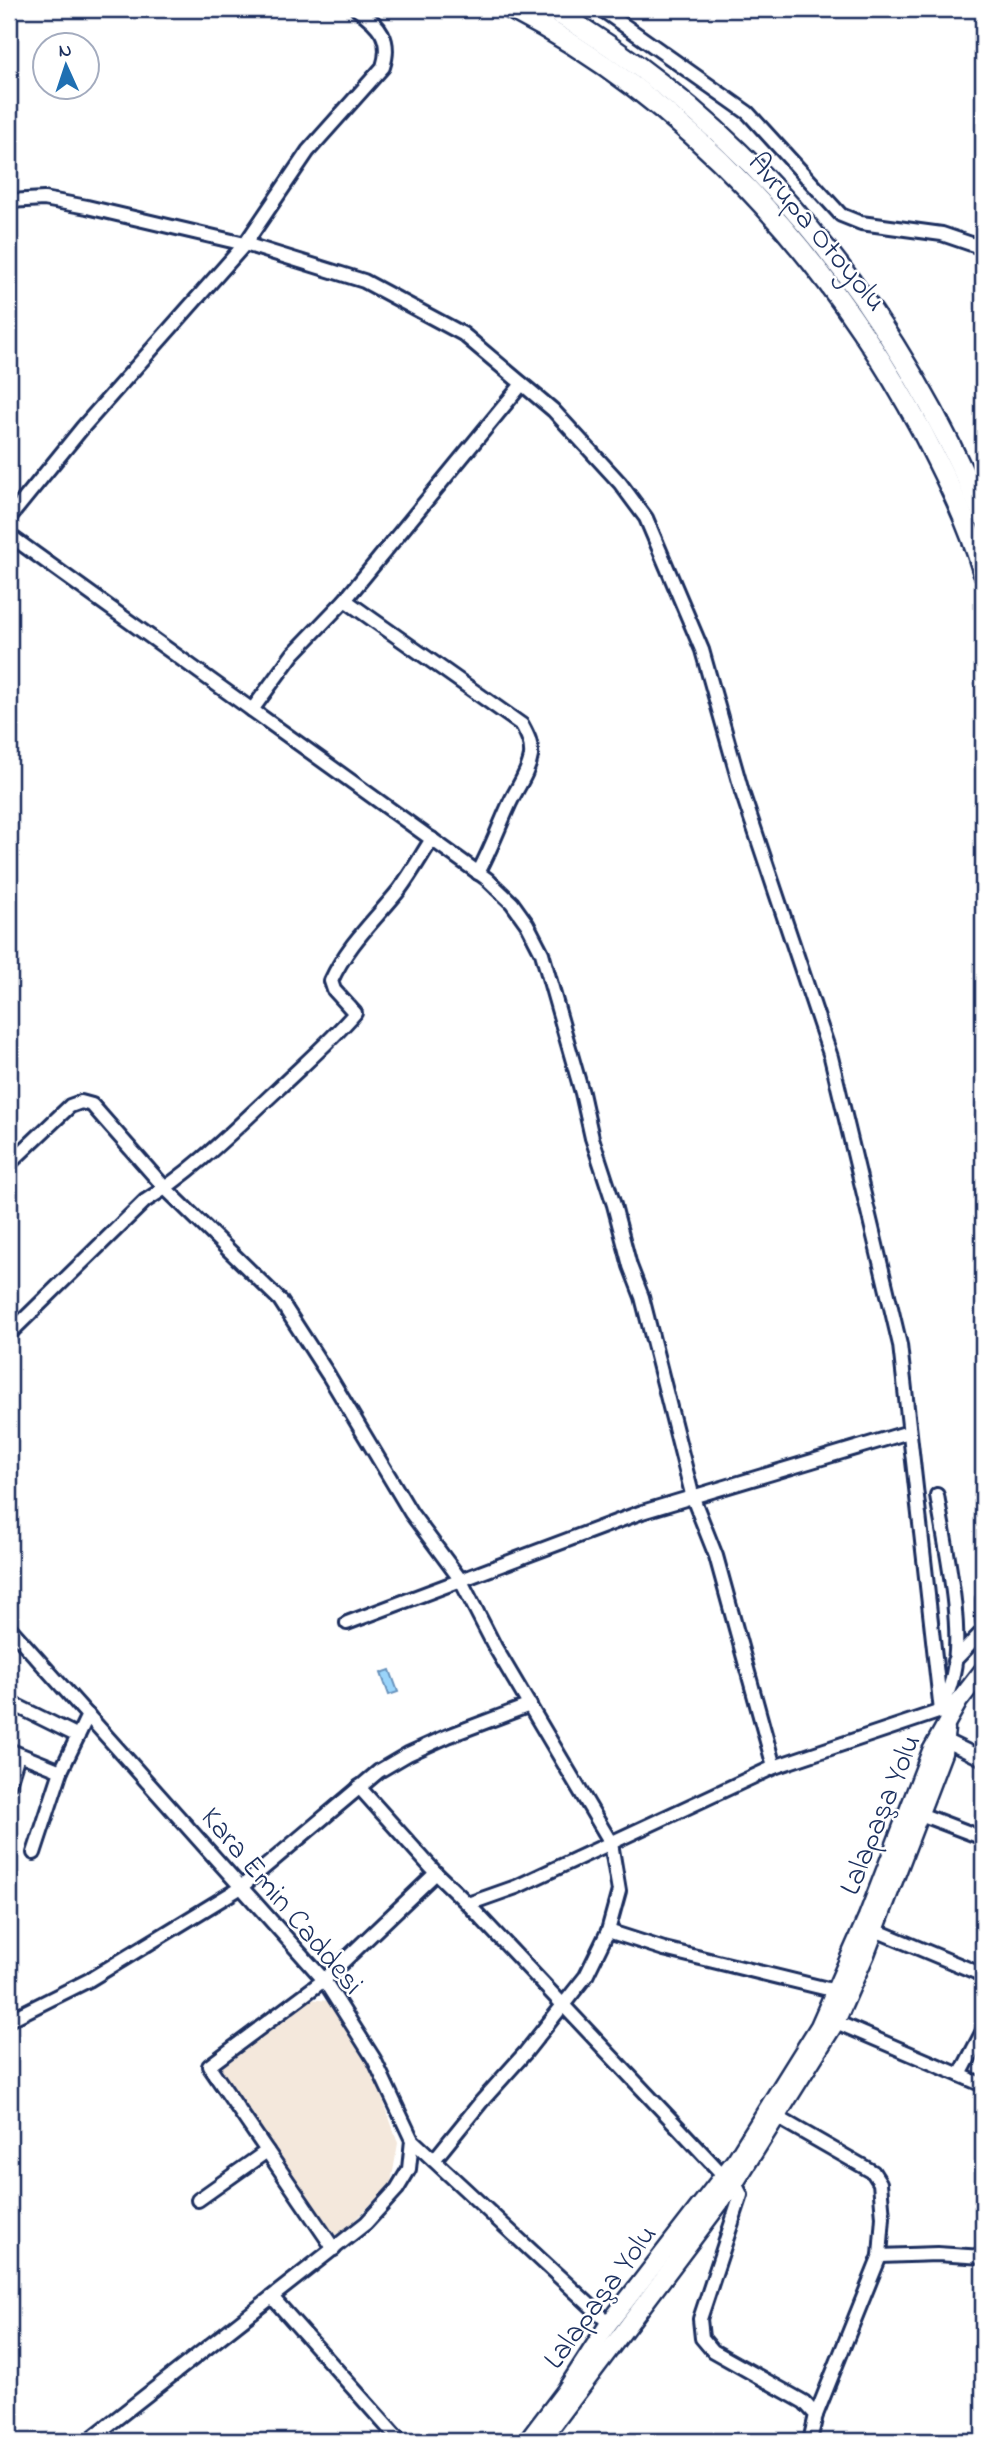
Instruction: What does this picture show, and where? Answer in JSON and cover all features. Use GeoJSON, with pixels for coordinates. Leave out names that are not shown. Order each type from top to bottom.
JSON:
{"type":"FeatureCollection","features":[{"type":"Feature","properties":{"kind":"highway","name":"Avrupa Otoyolu"},"geometry":{"type":"LineString","coordinates":[[511,9],[582,51],[660,107],[774,215],[825,277],[881,358],[938,463],[983,572]]}},
{"type":"Feature","properties":{"kind":"highway","name":"Avrupa Otoyolu"},"geometry":{"type":"LineString","coordinates":[[551,9],[622,54],[662,86],[743,155],[796,211],[890,335],[916,378],[962,467],[983,516]]}},
{"type":"Feature","properties":{"kind":"main road"},"geometry":{"type":"LineString","coordinates":[[946,1725],[959,1700],[981,1675]]}},
{"type":"Feature","properties":{"kind":"main road","name":"Lalapaşa Yolu"},"geometry":{"type":"LineString","coordinates":[[527,2441],[565,2390],[609,2323],[777,2118],[836,2022],[920,1814],[946,1725]]}},
{"type":"Feature","properties":{"kind":"main road","name":"Lalapaşa Yolu"},"geometry":{"type":"LineString","coordinates":[[541,2441],[729,2179],[819,2026],[878,1891],[931,1751],[946,1725]]}},
{"type":"Feature","properties":{"kind":"street"},"geometry":{"type":"LineString","coordinates":[[9,518],[83,428],[245,244],[308,151],[383,67],[387,53],[386,37],[357,9]]}},
{"type":"Feature","properties":{"kind":"street"},"geometry":{"type":"LineString","coordinates":[[601,9],[748,113],[841,215],[861,223],[942,234],[983,248]]}},
{"type":"Feature","properties":{"kind":"street"},"geometry":{"type":"LineString","coordinates":[[9,201],[44,199],[87,207],[245,244],[364,281],[463,334],[553,410],[620,484],[646,518],[702,650],[742,792],[831,1056],[900,1345],[946,1725],[983,1759]]}},
{"type":"Feature","properties":{"kind":"street"},"geometry":{"type":"LineString","coordinates":[[252,710],[293,654],[345,600],[522,384]]}},
{"type":"Feature","properties":{"kind":"street"},"geometry":{"type":"LineString","coordinates":[[9,535],[478,873],[512,903],[527,924],[542,953],[630,1266],[642,1297],[693,1498],[716,1556],[774,1767]]}},
{"type":"Feature","properties":{"kind":"street"},"geometry":{"type":"LineString","coordinates":[[345,600],[522,725],[530,739],[531,757],[523,781],[478,873]]}},
{"type":"Feature","properties":{"kind":"street"},"geometry":{"type":"LineString","coordinates":[[9,1334],[145,1200],[165,1188],[234,1131],[332,1040],[355,1013],[334,990],[331,981],[340,961],[399,889],[432,839]]}},
{"type":"Feature","properties":{"kind":"street"},"geometry":{"type":"LineString","coordinates":[[9,1164],[70,1106],[81,1102],[92,1105],[165,1188],[281,1300],[411,1513],[460,1579],[495,1647],[611,1843],[618,1891],[608,1931],[586,1976],[434,2160]]}},
{"type":"Feature","properties":{"kind":"street"},"geometry":{"type":"LineString","coordinates":[[347,1623],[642,1512],[909,1432]]}},
{"type":"Feature","properties":{"kind":"street"},"geometry":{"type":"LineString","coordinates":[[937,1495],[952,1593],[954,1672],[946,1725]]}},
{"type":"Feature","properties":{"kind":"street"},"geometry":{"type":"LineString","coordinates":[[983,1599],[983,1621]]}},
{"type":"Feature","properties":{"kind":"street","name":"Kara Emin Caddesi"},"geometry":{"type":"LineString","coordinates":[[9,1627],[324,1980],[374,2059],[412,2140]]}},
{"type":"Feature","properties":{"kind":"street"},"geometry":{"type":"LineString","coordinates":[[954,1661],[983,1631]]}},
{"type":"Feature","properties":{"kind":"street"},"geometry":{"type":"LineString","coordinates":[[9,1702],[78,1736]]}},
{"type":"Feature","properties":{"kind":"street"},"geometry":{"type":"LineString","coordinates":[[9,2021],[89,1980],[240,1888],[379,1771],[408,1754],[530,1705]]}},
{"type":"Feature","properties":{"kind":"street"},"geometry":{"type":"LineString","coordinates":[[33,1853],[61,1771],[88,1715]]}},
{"type":"Feature","properties":{"kind":"street"},"geometry":{"type":"LineString","coordinates":[[468,1904],[516,1887],[774,1767],[946,1725]]}},
{"type":"Feature","properties":{"kind":"street"},"geometry":{"type":"LineString","coordinates":[[9,1784],[13,1753],[61,1771]]}},
{"type":"Feature","properties":{"kind":"street"},"geometry":{"type":"LineString","coordinates":[[359,1787],[436,1873],[729,2179],[741,2195],[699,2319],[702,2338],[713,2351],[804,2402],[816,2415]]}},
{"type":"Feature","properties":{"kind":"street"},"geometry":{"type":"LineString","coordinates":[[920,1814],[983,1838]]}},
{"type":"Feature","properties":{"kind":"street"},"geometry":{"type":"LineString","coordinates":[[334,2249],[209,2066],[324,1980],[436,1873]]}},
{"type":"Feature","properties":{"kind":"street"},"geometry":{"type":"LineString","coordinates":[[875,1930],[983,1975]]}},
{"type":"Feature","properties":{"kind":"street"},"geometry":{"type":"LineString","coordinates":[[608,1931],[664,1949],[836,1991]]}},
{"type":"Feature","properties":{"kind":"street"},"geometry":{"type":"LineString","coordinates":[[836,2022],[983,2085]]}},
{"type":"Feature","properties":{"kind":"street"},"geometry":{"type":"LineString","coordinates":[[960,2075],[983,2031]]}},
{"type":"Feature","properties":{"kind":"street"},"geometry":{"type":"LineString","coordinates":[[777,2118],[873,2172],[880,2183],[883,2217],[880,2256],[816,2415],[810,2441]]}},
{"type":"Feature","properties":{"kind":"street"},"geometry":{"type":"LineString","coordinates":[[412,2140],[609,2323]]}},
{"type":"Feature","properties":{"kind":"street"},"geometry":{"type":"LineString","coordinates":[[88,2441],[366,2223],[397,2189],[409,2169],[412,2140]]}},
{"type":"Feature","properties":{"kind":"street"},"geometry":{"type":"LineString","coordinates":[[198,2200],[267,2151]]}},
{"type":"Feature","properties":{"kind":"street"},"geometry":{"type":"LineString","coordinates":[[880,2256],[937,2254],[983,2257]]}},
{"type":"Feature","properties":{"kind":"street"},"geometry":{"type":"LineString","coordinates":[[272,2297],[400,2441]]}},
{"type":"Feature","properties":{"kind":"shaded area"},"geometry":{"type":"Polygon","coordinates":[[[309,1999],[329,2001],[356,2040],[373,2071],[398,2143],[391,2183],[340,2236],[330,2233],[221,2071],[224,2060],[309,1999]]]}},
{"type":"Feature","properties":{"kind":"water"},"geometry":{"type":"Polygon","coordinates":[[[390,1670],[398,1692],[389,1695],[381,1673],[390,1670]]]}}]}
